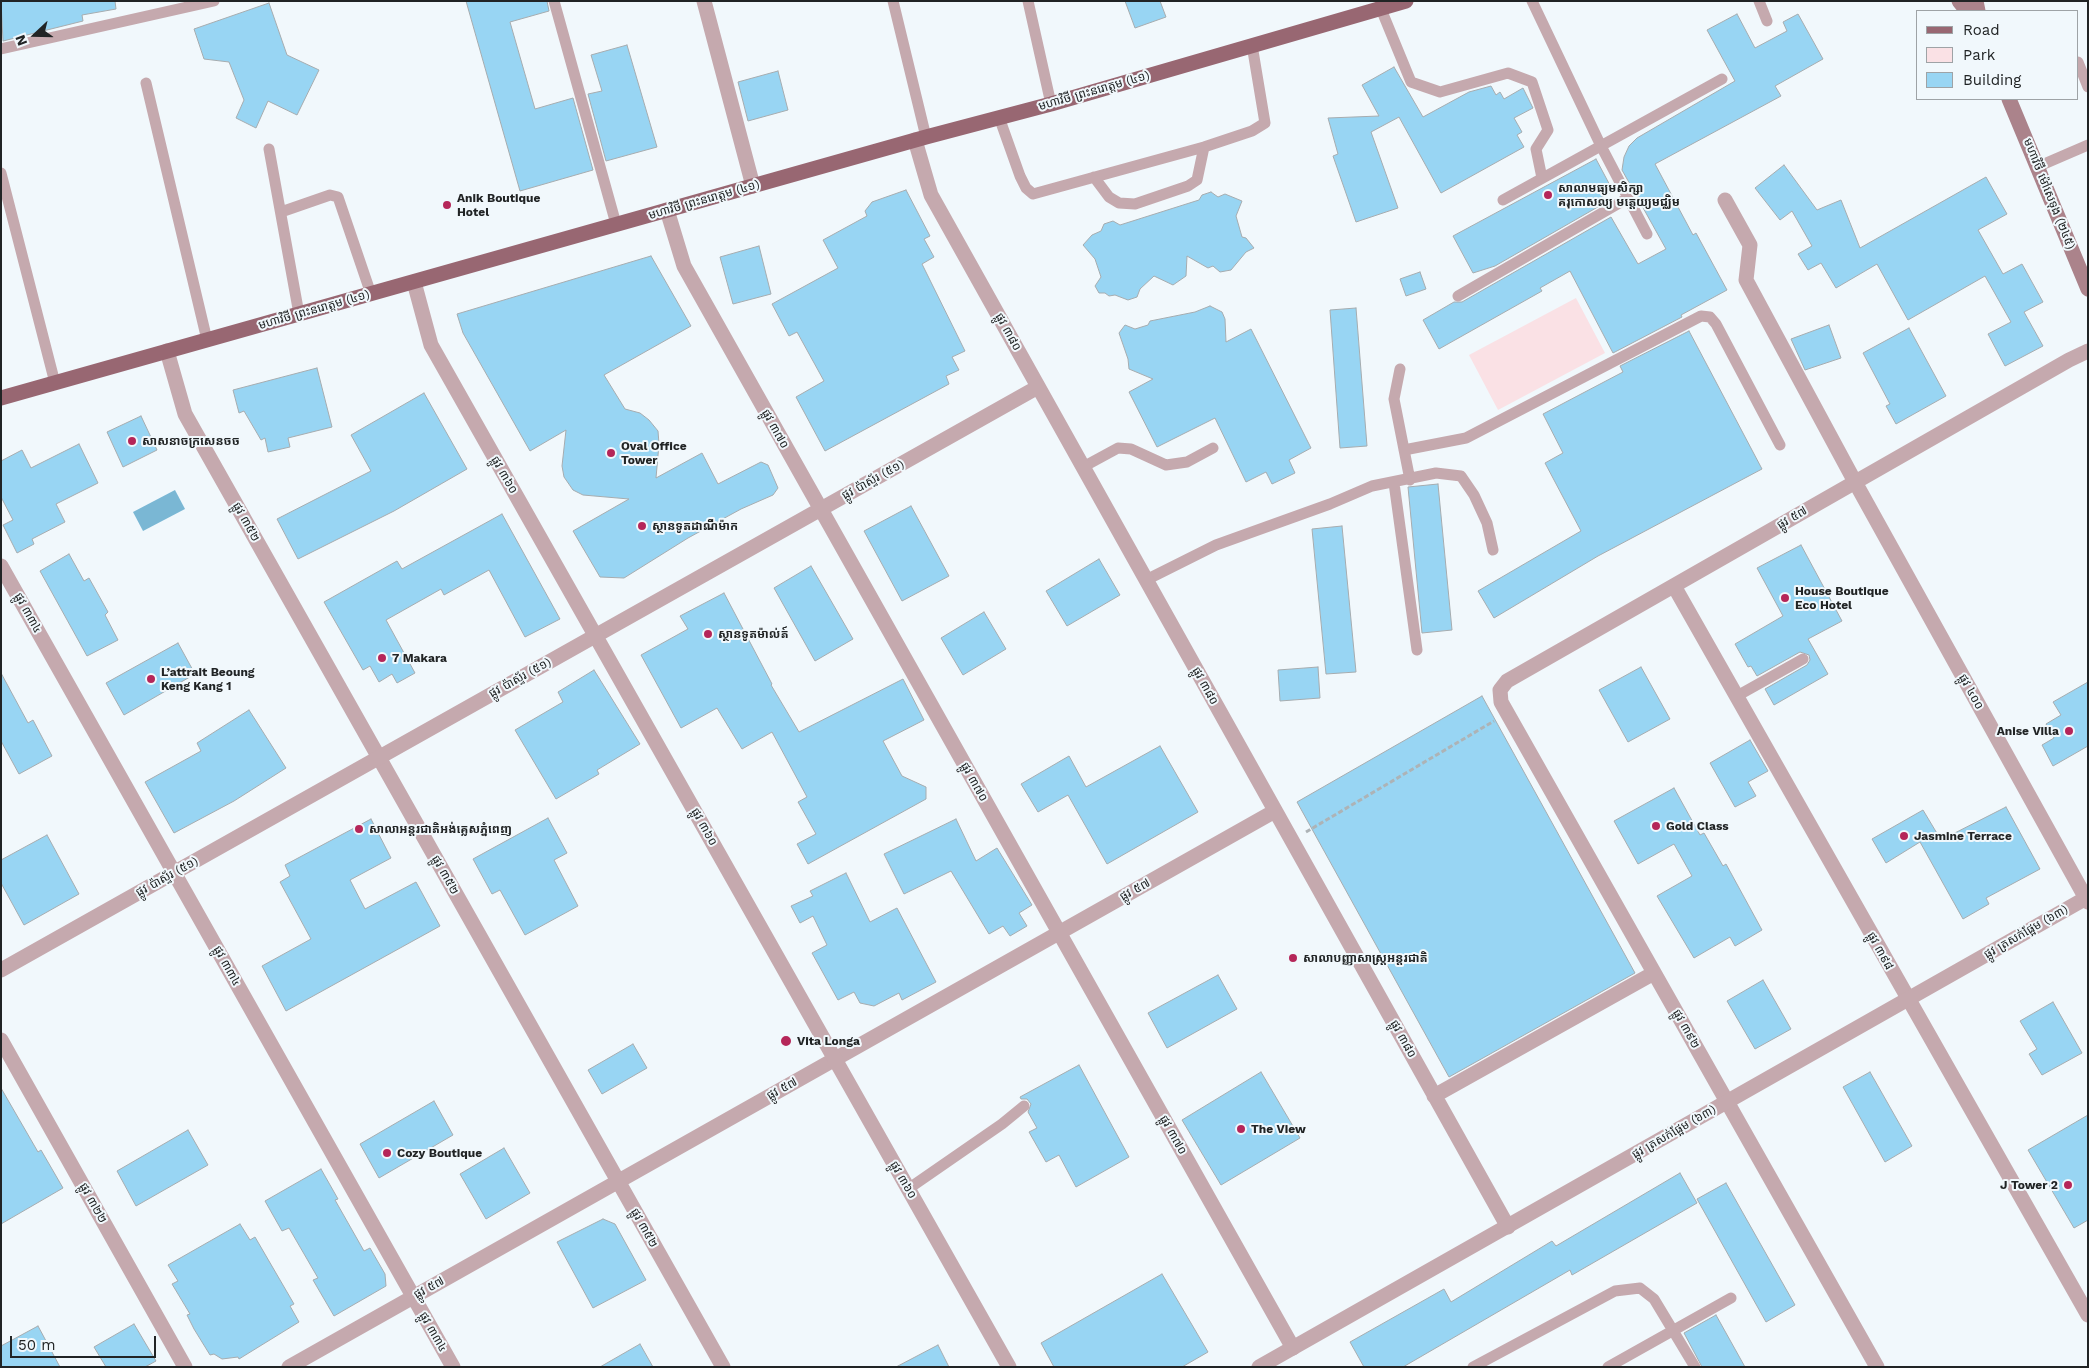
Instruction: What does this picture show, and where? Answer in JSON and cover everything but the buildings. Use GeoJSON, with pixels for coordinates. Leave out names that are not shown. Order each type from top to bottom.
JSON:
{"type":"FeatureCollection","features":[{"type":"Feature","properties":{"kind":"main road","name":"មហាវិថី ព្រះនរោត្តម (៤១)"},"geometry":{"type":"LineString","coordinates":[[1,398],[998,116],[1051,104],[1406,1]]}},
{"type":"Feature","properties":{"kind":"main road","name":"មហាវិថី ម៉ៅសេទុង (២៤៥)"},"geometry":{"type":"LineString","coordinates":[[2009,100],[2088,289]]}},
{"type":"Feature","properties":{"kind":"street"},"geometry":{"type":"LineString","coordinates":[[704,1],[753,186]]}},
{"type":"Feature","properties":{"kind":"street","name":"ផ្លូវ ៣៨០"},"geometry":{"type":"LineString","coordinates":[[921,138],[931,195],[1508,1227]]}},
{"type":"Feature","properties":{"kind":"street","name":"ផ្លូវ ៤០០"},"geometry":{"type":"LineString","coordinates":[[1725,200],[1750,245],[1746,280],[1855,482],[2087,899]]}},
{"type":"Feature","properties":{"kind":"street","name":"ផ្លូវ ៣៧០"},"geometry":{"type":"LineString","coordinates":[[668,210],[684,266],[1293,1348]]}},
{"type":"Feature","properties":{"kind":"street","name":"ផ្លូវ ៣៦០"},"geometry":{"type":"LineString","coordinates":[[414,282],[431,345],[1009,1367]]}},
{"type":"Feature","properties":{"kind":"street","name":"ផ្លូវ ៣៥២"},"geometry":{"type":"LineString","coordinates":[[167,351],[185,414],[722,1367]]}},
{"type":"Feature","properties":{"kind":"street","name":"ផ្លូវ ៥៧"},"geometry":{"type":"LineString","coordinates":[[1500,690],[1507,681],[2069,360],[2088,351]]}},
{"type":"Feature","properties":{"kind":"street","name":"ផ្លូវ ប៉ាស្ទ័រ (៥១)"},"geometry":{"type":"LineString","coordinates":[[1,970],[1038,387]]}},
{"type":"Feature","properties":{"kind":"street","name":"ផ្លូវ ៣៣៤"},"geometry":{"type":"LineString","coordinates":[[1,566],[452,1367]]}},
{"type":"Feature","properties":{"kind":"street","name":"ផ្លូវ ៣៩៨"},"geometry":{"type":"LineString","coordinates":[[1674,586],[2088,1315]]}},
{"type":"Feature","properties":{"kind":"street","name":"ផ្លូវ ៣៩២"},"geometry":{"type":"LineString","coordinates":[[1500,690],[1501,702],[1877,1367]]}},
{"type":"Feature","properties":{"kind":"street","name":"ផ្លូវ ៥៧"},"geometry":{"type":"LineString","coordinates":[[289,1367],[1275,811]]}},
{"type":"Feature","properties":{"kind":"street","name":"ផ្លូវ ត្រសក់ផ្អែម (៦៣)"},"geometry":{"type":"LineString","coordinates":[[1259,1367],[2087,899]]}},
{"type":"Feature","properties":{"kind":"street"},"geometry":{"type":"LineString","coordinates":[[1434,1096],[1654,972]]}},
{"type":"Feature","properties":{"kind":"street","name":"ផ្លូវ ៣២២"},"geometry":{"type":"LineString","coordinates":[[1,1040],[185,1367]]}},
{"type":"Feature","properties":{"kind":"lane"},"geometry":{"type":"LineString","coordinates":[[1,50],[214,1]]}},
{"type":"Feature","properties":{"kind":"lane"},"geometry":{"type":"LineString","coordinates":[[554,1],[616,224]]}},
{"type":"Feature","properties":{"kind":"lane"},"geometry":{"type":"LineString","coordinates":[[893,1],[921,138]]}},
{"type":"Feature","properties":{"kind":"lane"},"geometry":{"type":"LineString","coordinates":[[1028,1],[1051,104]]}},
{"type":"Feature","properties":{"kind":"lane"},"geometry":{"type":"LineString","coordinates":[[1532,1],[1601,146],[1647,234]]}},
{"type":"Feature","properties":{"kind":"lane"},"geometry":{"type":"LineString","coordinates":[[1759,1],[1767,21]]}},
{"type":"Feature","properties":{"kind":"lane"},"geometry":{"type":"LineString","coordinates":[[1381,8],[1411,82],[1440,92],[1508,73],[1532,82],[1548,130],[1536,149],[1542,178]]}},
{"type":"Feature","properties":{"kind":"lane"},"geometry":{"type":"LineString","coordinates":[[998,116],[1023,182],[1033,194],[1204,147],[1252,132],[1266,123],[1252,45]]}},
{"type":"Feature","properties":{"kind":"lane"},"geometry":{"type":"LineString","coordinates":[[2079,64],[2088,87]]}},
{"type":"Feature","properties":{"kind":"lane"},"geometry":{"type":"LineString","coordinates":[[1503,200],[1722,79]]}},
{"type":"Feature","properties":{"kind":"lane"},"geometry":{"type":"LineString","coordinates":[[146,83],[207,340]]}},
{"type":"Feature","properties":{"kind":"lane"},"geometry":{"type":"LineString","coordinates":[[2037,167],[2088,145]]}},
{"type":"Feature","properties":{"kind":"lane"},"geometry":{"type":"LineString","coordinates":[[1094,177],[1109,197],[1119,203],[1134,204],[1188,186],[1196,180],[1204,147]]}},
{"type":"Feature","properties":{"kind":"lane"},"geometry":{"type":"LineString","coordinates":[[269,149],[300,314]]}},
{"type":"Feature","properties":{"kind":"lane"},"geometry":{"type":"LineString","coordinates":[[1,173],[55,383]]}},
{"type":"Feature","properties":{"kind":"lane"},"geometry":{"type":"LineString","coordinates":[[281,212],[330,195],[338,197],[371,294]]}},
{"type":"Feature","properties":{"kind":"lane"},"geometry":{"type":"LineString","coordinates":[[1458,296],[1628,198]]}},
{"type":"Feature","properties":{"kind":"lane"},"geometry":{"type":"LineString","coordinates":[[1404,450],[1466,438],[1700,316],[1710,317],[1716,324],[1780,445]]}},
{"type":"Feature","properties":{"kind":"lane"},"geometry":{"type":"LineString","coordinates":[[1400,369],[1394,400],[1410,480]]}},
{"type":"Feature","properties":{"kind":"lane"},"geometry":{"type":"LineString","coordinates":[[1083,466],[1118,448],[1131,449],[1166,465],[1187,462],[1213,448]]}},
{"type":"Feature","properties":{"kind":"lane"},"geometry":{"type":"LineString","coordinates":[[1146,580],[1216,545],[1330,504],[1372,486],[1410,480],[1436,473],[1461,476],[1474,495],[1487,523],[1493,550]]}},
{"type":"Feature","properties":{"kind":"lane"},"geometry":{"type":"LineString","coordinates":[[1394,483],[1417,650]]}},
{"type":"Feature","properties":{"kind":"lane"},"geometry":{"type":"LineString","coordinates":[[1736,696],[1803,658]]}},
{"type":"Feature","properties":{"kind":"lane"},"geometry":{"type":"LineString","coordinates":[[908,1189],[1002,1124],[1024,1106]]}},
{"type":"Feature","properties":{"kind":"lane"},"geometry":{"type":"LineString","coordinates":[[1473,1367],[1615,1292],[1640,1288],[1654,1299],[1696,1367]]}},
{"type":"Feature","properties":{"kind":"lane"},"geometry":{"type":"LineString","coordinates":[[1608,1367],[1730,1298]]}},
{"type":"Feature","properties":{"kind":"path"},"geometry":{"type":"LineString","coordinates":[[1292,840],[1508,713]]}},
{"type":"Feature","properties":{"kind":"green space"},"geometry":{"type":"Polygon","coordinates":[[[1576,298],[1605,353],[1498,410],[1469,355],[1576,298]]]}},
{"type":"Feature","properties":{"kind":"water"},"geometry":{"type":"Polygon","coordinates":[[[175,490],[185,509],[143,531],[133,512],[175,490]]]}},
{"type":"Feature","properties":{"kind":"place","name":"សាលាមធ្យមសិក្សា គរុកោសល្យ មត្តេយ្យមជ្ឈិម"},"geometry":{"type":"Point","coordinates":[1548,195]}},
{"type":"Feature","properties":{"kind":"place","name":"Anik Boutique Hotel"},"geometry":{"type":"Point","coordinates":[447,205]}},
{"type":"Feature","properties":{"kind":"place","name":"សាសនាចក្រសេនចច"},"geometry":{"type":"Point","coordinates":[132,441]}},
{"type":"Feature","properties":{"kind":"place","name":"Oval Office Tower"},"geometry":{"type":"Point","coordinates":[611,453]}},
{"type":"Feature","properties":{"kind":"place","name":"ស្ថានទូតដាណឺម៉ាក"},"geometry":{"type":"Point","coordinates":[642,526]}},
{"type":"Feature","properties":{"kind":"place","name":"House Boutique Eco Hotel"},"geometry":{"type":"Point","coordinates":[1785,598]}},
{"type":"Feature","properties":{"kind":"place","name":"ស្ថានទូតម៉ាល់ត៍"},"geometry":{"type":"Point","coordinates":[708,634]}},
{"type":"Feature","properties":{"kind":"place","name":"7 Makara"},"geometry":{"type":"Point","coordinates":[382,658]}},
{"type":"Feature","properties":{"kind":"place","name":"L’attrait Beoung Keng Kang 1"},"geometry":{"type":"Point","coordinates":[151,679]}},
{"type":"Feature","properties":{"kind":"place","name":"Anise Villa"},"geometry":{"type":"Point","coordinates":[2069,731]}},
{"type":"Feature","properties":{"kind":"place","name":"Gold Class"},"geometry":{"type":"Point","coordinates":[1656,826]}},
{"type":"Feature","properties":{"kind":"place","name":"សាលាអន្តរជាតិអង់គ្លេសភ្នំពេញ"},"geometry":{"type":"Point","coordinates":[359,829]}},
{"type":"Feature","properties":{"kind":"place","name":"Jasmine Terrace"},"geometry":{"type":"Point","coordinates":[1904,836]}},
{"type":"Feature","properties":{"kind":"place","name":"សាលាបញ្ញាសាស្ត្រអន្តរជាតិ"},"geometry":{"type":"Point","coordinates":[1293,958]}},
{"type":"Feature","properties":{"kind":"place","name":"Vita Longa"},"geometry":{"type":"Point","coordinates":[786,1041]}},
{"type":"Feature","properties":{"kind":"place","name":"The View"},"geometry":{"type":"Point","coordinates":[1241,1129]}},
{"type":"Feature","properties":{"kind":"place","name":"Cozy Boutique"},"geometry":{"type":"Point","coordinates":[387,1153]}},
{"type":"Feature","properties":{"kind":"place","name":"J Tower 2"},"geometry":{"type":"Point","coordinates":[2068,1185]}}]}
